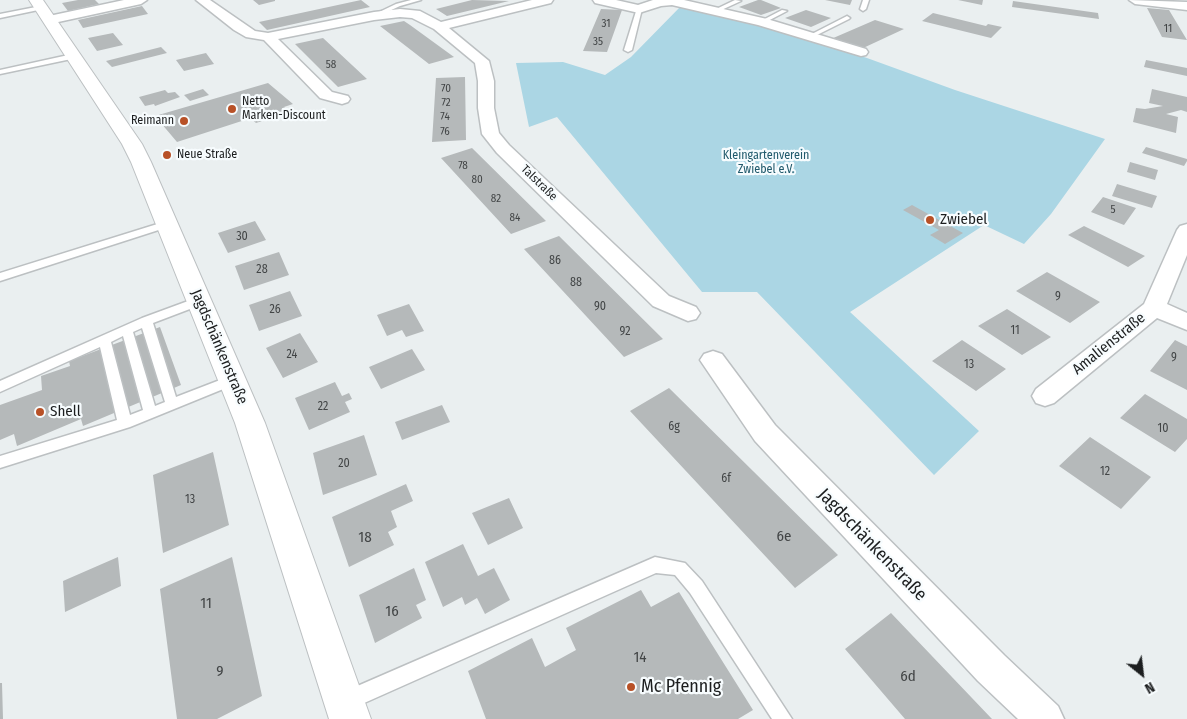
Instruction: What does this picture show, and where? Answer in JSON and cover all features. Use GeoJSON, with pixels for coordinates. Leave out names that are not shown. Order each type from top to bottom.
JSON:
{"type":"FeatureCollection","features":[{"type":"Feature","properties":{"kind":"main road","name":"Jagdschänkenstraße"},"geometry":{"type":"LineString","coordinates":[[42,9],[132,144],[167,224],[250,423],[347,710]]}},
{"type":"Feature","properties":{"kind":"street"},"geometry":{"type":"LineString","coordinates":[[42,9],[141,0]]}},
{"type":"Feature","properties":{"kind":"street","name":"Talstraße"},"geometry":{"type":"LineString","coordinates":[[202,0],[239,28],[251,34],[268,37],[374,16],[414,14],[439,26],[482,62],[486,81],[486,108],[491,134],[503,148],[661,301],[688,313]]}},
{"type":"Feature","properties":{"kind":"street"},"geometry":{"type":"LineString","coordinates":[[439,26],[547,0]]}},
{"type":"Feature","properties":{"kind":"street"},"geometry":{"type":"LineString","coordinates":[[599,0],[639,9],[659,2],[672,1],[762,22],[861,52]]}},
{"type":"Feature","properties":{"kind":"street"},"geometry":{"type":"LineString","coordinates":[[1135,0],[1187,6]]}},
{"type":"Feature","properties":{"kind":"street","name":"Talstraße"},"geometry":{"type":"LineString","coordinates":[[268,37],[326,95],[342,99]]}},
{"type":"Feature","properties":{"kind":"street","name":"Amalienstraße"},"geometry":{"type":"LineString","coordinates":[[1045,396],[1154,308],[1187,230]]}},
{"type":"Feature","properties":{"kind":"street"},"geometry":{"type":"LineString","coordinates":[[1154,308],[1187,322]]}},
{"type":"Feature","properties":{"kind":"street","name":"Jagdschänkenstraße"},"geometry":{"type":"LineString","coordinates":[[713,360],[765,433],[991,668],[1045,719]]}},
{"type":"Feature","properties":{"kind":"lane","name":"Talstraße"},"geometry":{"type":"LineString","coordinates":[[374,16],[398,5],[418,0]]}},
{"type":"Feature","properties":{"kind":"lane"},"geometry":{"type":"LineString","coordinates":[[863,9],[866,0]]}},
{"type":"Feature","properties":{"kind":"lane"},"geometry":{"type":"LineString","coordinates":[[715,11],[738,1]]}},
{"type":"Feature","properties":{"kind":"lane"},"geometry":{"type":"LineString","coordinates":[[0,16],[42,9]]}},
{"type":"Feature","properties":{"kind":"lane"},"geometry":{"type":"LineString","coordinates":[[628,50],[639,9]]}},
{"type":"Feature","properties":{"kind":"lane"},"geometry":{"type":"LineString","coordinates":[[762,22],[784,12]]}},
{"type":"Feature","properties":{"kind":"lane"},"geometry":{"type":"LineString","coordinates":[[811,36],[847,18]]}},
{"type":"Feature","properties":{"kind":"lane"},"geometry":{"type":"LineString","coordinates":[[0,72],[73,56]]}},
{"type":"Feature","properties":{"kind":"lane"},"geometry":{"type":"LineString","coordinates":[[0,278],[167,224]]}},
{"type":"Feature","properties":{"kind":"lane"},"geometry":{"type":"LineString","coordinates":[[0,387],[146,321],[199,301]]}},
{"type":"Feature","properties":{"kind":"lane"},"geometry":{"type":"LineString","coordinates":[[146,321],[172,404]]}},
{"type":"Feature","properties":{"kind":"lane"},"geometry":{"type":"LineString","coordinates":[[127,330],[150,413]]}},
{"type":"Feature","properties":{"kind":"lane"},"geometry":{"type":"LineString","coordinates":[[105,340],[125,423]]}},
{"type":"Feature","properties":{"kind":"lane"},"geometry":{"type":"LineString","coordinates":[[0,462],[125,423],[233,380]]}},
{"type":"Feature","properties":{"kind":"lane"},"geometry":{"type":"LineString","coordinates":[[347,710],[655,565],[679,568],[696,587],[783,719]]}},
{"type":"Feature","properties":{"kind":"green space","name":"Kleingartenverein Zwiebel e.V."},"geometry":{"type":"Polygon","coordinates":[[[681,6],[785,32],[1105,139],[1051,214],[1024,244],[984,225],[850,312],[979,431],[934,475],[757,292],[702,292],[557,117],[529,127],[516,63],[563,62],[605,75],[631,57],[681,6]]]}},
{"type":"Feature","properties":{"kind":"building"},"geometry":{"type":"Polygon","coordinates":[[[78,0],[95,0],[99,4],[68,11],[62,3],[78,0]]]}},
{"type":"Feature","properties":{"kind":"building"},"geometry":{"type":"Polygon","coordinates":[[[253,0],[275,0],[275,1],[259,5],[253,0]]]}},
{"type":"Feature","properties":{"kind":"building"},"geometry":{"type":"Polygon","coordinates":[[[361,0],[370,7],[267,30],[259,22],[361,0]]]}},
{"type":"Feature","properties":{"kind":"building"},"geometry":{"type":"Polygon","coordinates":[[[472,0],[509,1],[447,16],[436,9],[472,0]]]}},
{"type":"Feature","properties":{"kind":"building"},"geometry":{"type":"Polygon","coordinates":[[[758,0],[781,8],[761,15],[739,7],[758,0]]]}},
{"type":"Feature","properties":{"kind":"building"},"geometry":{"type":"Polygon","coordinates":[[[825,0],[852,0],[850,5],[825,0]]]}},
{"type":"Feature","properties":{"kind":"building"},"geometry":{"type":"Polygon","coordinates":[[[958,0],[983,0],[982,5],[958,0]]]}},
{"type":"Feature","properties":{"kind":"building"},"geometry":{"type":"Polygon","coordinates":[[[1013,1],[1098,13],[1099,19],[1012,7],[1013,1]]]}},
{"type":"Feature","properties":{"kind":"building"},"geometry":{"type":"Polygon","coordinates":[[[142,6],[148,14],[83,28],[78,20],[142,6]]]}},
{"type":"Feature","properties":{"kind":"building"},"geometry":{"type":"Polygon","coordinates":[[[1147,8],[1169,10],[1187,40],[1162,37],[1147,8]]]}},
{"type":"Feature","properties":{"kind":"building"},"geometry":{"type":"Polygon","coordinates":[[[601,9],[622,10],[607,52],[583,51],[601,9]]]}},
{"type":"Feature","properties":{"kind":"building"},"geometry":{"type":"Polygon","coordinates":[[[806,10],[831,18],[811,27],[785,18],[806,10]]]}},
{"type":"Feature","properties":{"kind":"building"},"geometry":{"type":"Polygon","coordinates":[[[933,13],[986,26],[988,24],[1002,27],[991,38],[922,21],[933,13]]]}},
{"type":"Feature","properties":{"kind":"building"},"geometry":{"type":"Polygon","coordinates":[[[875,20],[904,29],[861,49],[831,39],[875,20]]]}},
{"type":"Feature","properties":{"kind":"building"},"geometry":{"type":"Polygon","coordinates":[[[404,21],[454,57],[429,64],[380,26],[404,21]]]}},
{"type":"Feature","properties":{"kind":"building"},"geometry":{"type":"Polygon","coordinates":[[[113,33],[123,45],[97,51],[88,38],[113,33]]]}},
{"type":"Feature","properties":{"kind":"building"},"geometry":{"type":"Polygon","coordinates":[[[323,38],[367,79],[338,87],[295,44],[323,38]]]}},
{"type":"Feature","properties":{"kind":"building"},"geometry":{"type":"Polygon","coordinates":[[[161,47],[167,53],[112,67],[106,61],[161,47]]]}},
{"type":"Feature","properties":{"kind":"building"},"geometry":{"type":"Polygon","coordinates":[[[206,53],[214,64],[184,71],[176,60],[206,53]]]}},
{"type":"Feature","properties":{"kind":"building"},"geometry":{"type":"Polygon","coordinates":[[[1146,60],[1187,68],[1187,76],[1144,67],[1146,60]]]}},
{"type":"Feature","properties":{"kind":"building"},"geometry":{"type":"Polygon","coordinates":[[[465,77],[466,140],[432,142],[436,78],[465,77]]]}},
{"type":"Feature","properties":{"kind":"building","name":"Netto Marken-Discount"},"geometry":{"type":"Polygon","coordinates":[[[268,83],[293,104],[284,107],[290,112],[256,123],[251,118],[177,142],[155,116],[268,83]]]}},
{"type":"Feature","properties":{"kind":"building"},"geometry":{"type":"Polygon","coordinates":[[[203,89],[209,95],[190,101],[184,95],[203,89]]]}},
{"type":"Feature","properties":{"kind":"building"},"geometry":{"type":"Polygon","coordinates":[[[1152,89],[1187,97],[1187,112],[1181,110],[1166,114],[1178,117],[1176,133],[1133,122],[1136,108],[1145,109],[1163,106],[1149,103],[1152,89]]]}},
{"type":"Feature","properties":{"kind":"building"},"geometry":{"type":"Polygon","coordinates":[[[165,90],[168,93],[175,92],[180,97],[155,106],[154,104],[145,106],[139,97],[165,90]]]}},
{"type":"Feature","properties":{"kind":"building"},"geometry":{"type":"Polygon","coordinates":[[[1146,147],[1187,159],[1187,161],[1184,166],[1142,153],[1146,147]]]}},
{"type":"Feature","properties":{"kind":"building"},"geometry":{"type":"Polygon","coordinates":[[[472,148],[546,221],[511,234],[441,158],[472,148]]]}},
{"type":"Feature","properties":{"kind":"building"},"geometry":{"type":"Polygon","coordinates":[[[1130,162],[1158,170],[1155,180],[1127,172],[1130,162]]]}},
{"type":"Feature","properties":{"kind":"building"},"geometry":{"type":"Polygon","coordinates":[[[1117,184],[1157,196],[1152,208],[1112,196],[1117,184]]]}},
{"type":"Feature","properties":{"kind":"building"},"geometry":{"type":"Polygon","coordinates":[[[1103,197],[1136,208],[1124,225],[1091,212],[1103,197]]]}},
{"type":"Feature","properties":{"kind":"building","name":"Zwiebel"},"geometry":{"type":"Polygon","coordinates":[[[912,205],[963,233],[945,244],[930,235],[939,230],[903,210],[912,205]]]}},
{"type":"Feature","properties":{"kind":"building"},"geometry":{"type":"Polygon","coordinates":[[[255,221],[266,240],[228,253],[218,233],[255,221]]]}},
{"type":"Feature","properties":{"kind":"building"},"geometry":{"type":"Polygon","coordinates":[[[1084,226],[1145,256],[1128,267],[1068,235],[1084,226]]]}},
{"type":"Feature","properties":{"kind":"building"},"geometry":{"type":"Polygon","coordinates":[[[559,236],[663,339],[624,357],[524,249],[559,236]]]}},
{"type":"Feature","properties":{"kind":"building"},"geometry":{"type":"Polygon","coordinates":[[[279,252],[289,275],[244,290],[235,266],[279,252]]]}},
{"type":"Feature","properties":{"kind":"building"},"geometry":{"type":"Polygon","coordinates":[[[1047,272],[1100,302],[1070,323],[1016,291],[1047,272]]]}},
{"type":"Feature","properties":{"kind":"building"},"geometry":{"type":"Polygon","coordinates":[[[290,291],[302,316],[259,331],[249,305],[290,291]]]}},
{"type":"Feature","properties":{"kind":"building"},"geometry":{"type":"Polygon","coordinates":[[[409,304],[424,331],[406,337],[402,330],[387,336],[377,315],[409,304]]]}},
{"type":"Feature","properties":{"kind":"building"},"geometry":{"type":"Polygon","coordinates":[[[1007,309],[1051,337],[1022,355],[978,326],[1007,309]]]}},
{"type":"Feature","properties":{"kind":"building"},"geometry":{"type":"Polygon","coordinates":[[[160,327],[181,385],[83,426],[81,419],[17,446],[14,434],[0,440],[0,405],[42,390],[41,376],[70,366],[69,361],[160,327]]]}},
{"type":"Feature","properties":{"kind":"building"},"geometry":{"type":"Polygon","coordinates":[[[300,333],[318,362],[283,378],[266,348],[300,333]]]}},
{"type":"Feature","properties":{"kind":"building"},"geometry":{"type":"Polygon","coordinates":[[[962,340],[1006,369],[976,391],[932,361],[962,340]]]}},
{"type":"Feature","properties":{"kind":"building"},"geometry":{"type":"Polygon","coordinates":[[[1175,340],[1187,346],[1187,390],[1150,371],[1175,340]]]}},
{"type":"Feature","properties":{"kind":"building"},"geometry":{"type":"Polygon","coordinates":[[[412,349],[425,370],[381,389],[369,367],[412,349]]]}},
{"type":"Feature","properties":{"kind":"building"},"geometry":{"type":"Polygon","coordinates":[[[335,382],[342,396],[349,393],[352,399],[345,402],[350,412],[309,430],[295,398],[335,382]]]}},
{"type":"Feature","properties":{"kind":"building"},"geometry":{"type":"Polygon","coordinates":[[[669,388],[838,555],[795,588],[630,411],[669,388]]]}},
{"type":"Feature","properties":{"kind":"building"},"geometry":{"type":"Polygon","coordinates":[[[1145,394],[1187,419],[1187,439],[1175,452],[1120,418],[1145,394]]]}},
{"type":"Feature","properties":{"kind":"building"},"geometry":{"type":"Polygon","coordinates":[[[442,405],[450,422],[402,440],[395,422],[442,405]]]}},
{"type":"Feature","properties":{"kind":"building"},"geometry":{"type":"Polygon","coordinates":[[[364,435],[377,475],[323,495],[313,453],[364,435]]]}},
{"type":"Feature","properties":{"kind":"building"},"geometry":{"type":"Polygon","coordinates":[[[1090,437],[1151,477],[1121,509],[1059,466],[1090,437]]]}},
{"type":"Feature","properties":{"kind":"building"},"geometry":{"type":"Polygon","coordinates":[[[213,452],[229,525],[163,553],[153,475],[213,452]]]}},
{"type":"Feature","properties":{"kind":"building"},"geometry":{"type":"Polygon","coordinates":[[[406,484],[413,501],[391,511],[397,527],[388,532],[394,545],[349,567],[332,517],[406,484]]]}},
{"type":"Feature","properties":{"kind":"building"},"geometry":{"type":"Polygon","coordinates":[[[509,498],[523,528],[488,545],[472,513],[509,498]]]}},
{"type":"Feature","properties":{"kind":"building"},"geometry":{"type":"Polygon","coordinates":[[[463,544],[478,576],[494,568],[510,600],[485,614],[477,598],[465,605],[462,597],[443,607],[425,562],[463,544]]]}},
{"type":"Feature","properties":{"kind":"building"},"geometry":{"type":"Polygon","coordinates":[[[118,557],[121,586],[65,612],[63,581],[118,557]]]}},
{"type":"Feature","properties":{"kind":"building"},"geometry":{"type":"Polygon","coordinates":[[[232,557],[262,696],[217,719],[177,719],[160,589],[232,557]]]}},
{"type":"Feature","properties":{"kind":"building"},"geometry":{"type":"Polygon","coordinates":[[[414,568],[426,600],[416,605],[422,618],[375,643],[359,595],[414,568]]]}},
{"type":"Feature","properties":{"kind":"building"},"geometry":{"type":"Polygon","coordinates":[[[641,590],[651,607],[679,592],[753,710],[738,719],[486,719],[468,671],[532,638],[545,667],[576,650],[566,628],[641,590]]]}},
{"type":"Feature","properties":{"kind":"building"},"geometry":{"type":"Polygon","coordinates":[[[891,613],[992,719],[905,719],[845,649],[891,613]]]}},
{"type":"Feature","properties":{"kind":"building"},"geometry":{"type":"Polygon","coordinates":[[[0,683],[2,683],[3,719],[0,719],[0,683]]]}},
{"type":"Feature","properties":{"kind":"place","name":"Netto Marken-Discount"},"geometry":{"type":"Point","coordinates":[232,109]}},
{"type":"Feature","properties":{"kind":"place","name":"Reimann"},"geometry":{"type":"Point","coordinates":[184,121]}},
{"type":"Feature","properties":{"kind":"place","name":"Neue Straße"},"geometry":{"type":"Point","coordinates":[167,155]}},
{"type":"Feature","properties":{"kind":"place","name":"Zwiebel"},"geometry":{"type":"Point","coordinates":[930,220]}},
{"type":"Feature","properties":{"kind":"place","name":"Shell"},"geometry":{"type":"Point","coordinates":[40,412]}},
{"type":"Feature","properties":{"kind":"place","name":"Mc Pfennig"},"geometry":{"type":"Point","coordinates":[631,687]}}]}
